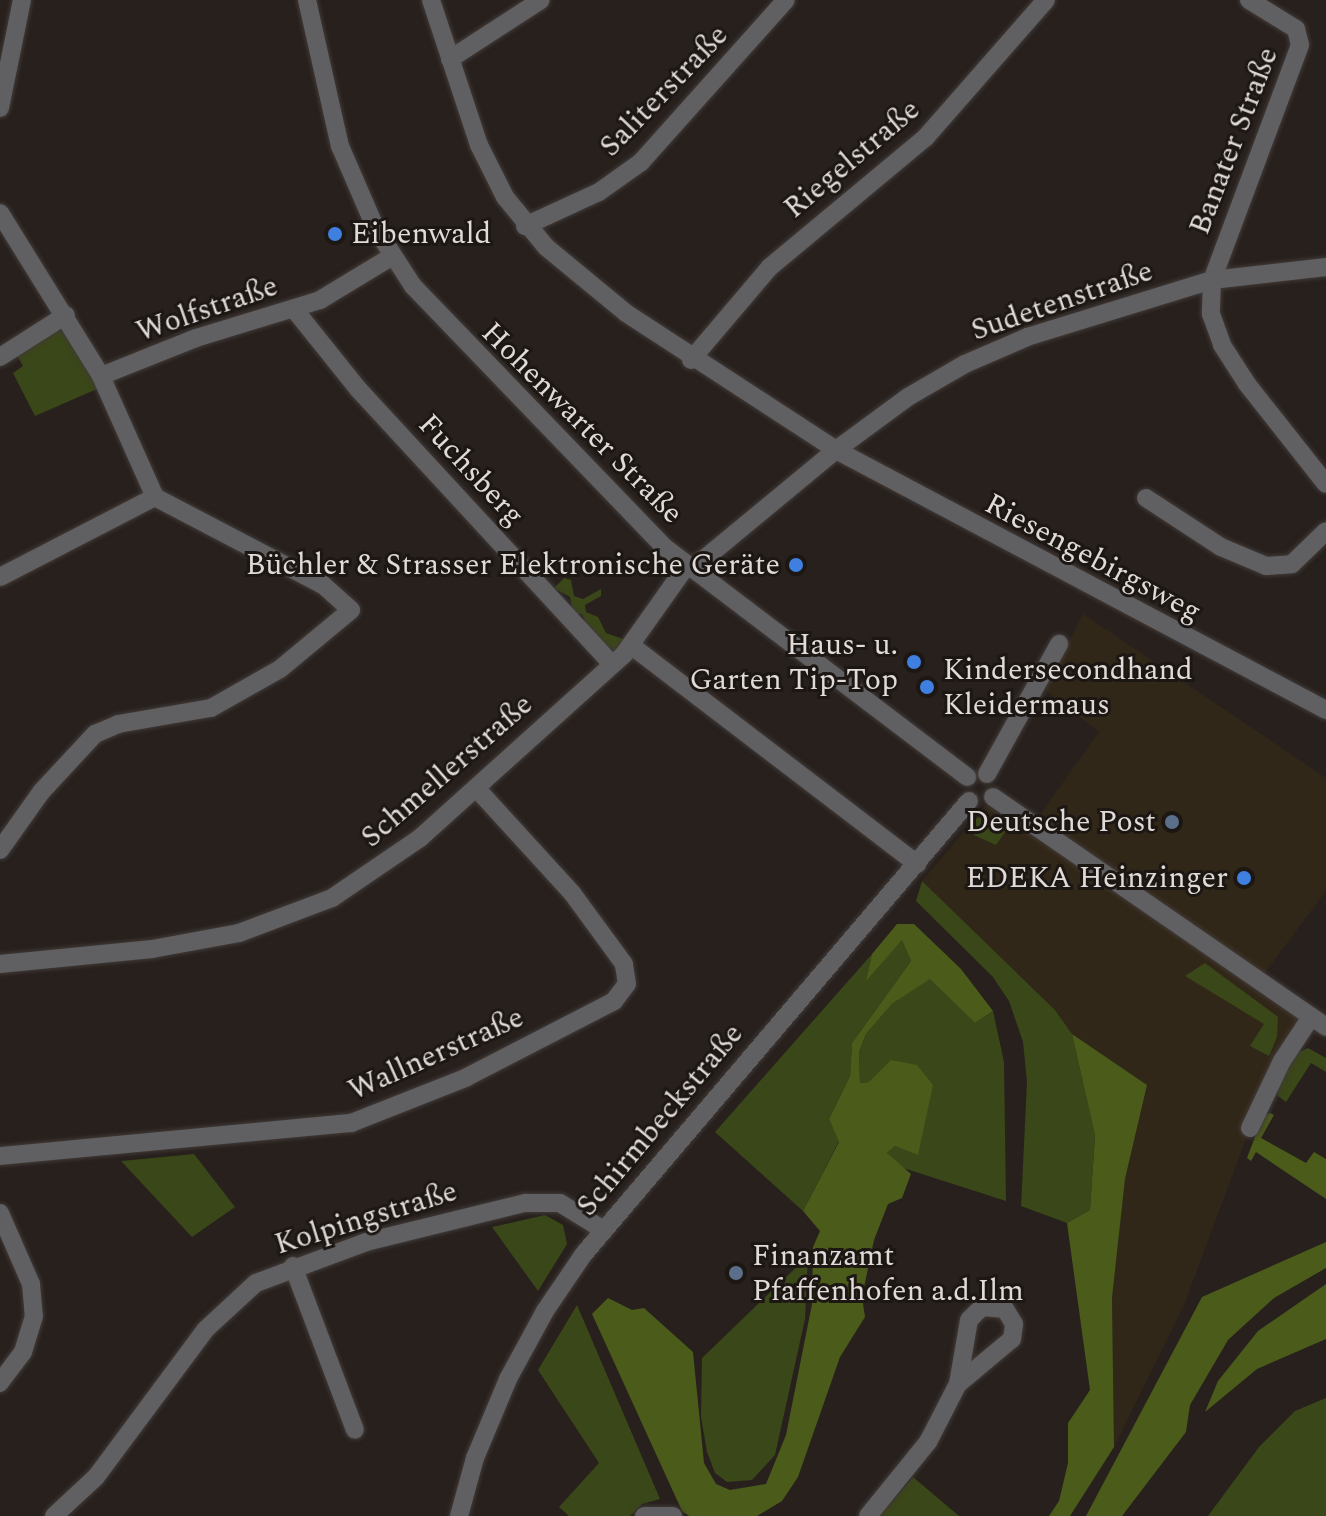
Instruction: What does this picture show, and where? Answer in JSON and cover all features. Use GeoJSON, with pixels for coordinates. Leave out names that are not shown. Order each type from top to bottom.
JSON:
{"type":"FeatureCollection","features":[{"type":"Feature","properties":{"kind":"street"},"geometry":{"type":"LineString","coordinates":[[0,108],[22,0]]}},
{"type":"Feature","properties":{"kind":"street","name":"Hohenwarter Straße"},"geometry":{"type":"LineString","coordinates":[[307,0],[340,146],[391,257],[447,326],[689,567],[967,777]]}},
{"type":"Feature","properties":{"kind":"street","name":"Riesengebirgsweg"},"geometry":{"type":"LineString","coordinates":[[431,0],[479,145],[525,226],[594,288],[691,360],[836,450],[1326,710]]}},
{"type":"Feature","properties":{"kind":"street"},"geometry":{"type":"LineString","coordinates":[[450,59],[541,0]]}},
{"type":"Feature","properties":{"kind":"street","name":"Saliterstraße"},"geometry":{"type":"LineString","coordinates":[[525,226],[599,192],[641,162],[786,0]]}},
{"type":"Feature","properties":{"kind":"street","name":"Riegelstraße"},"geometry":{"type":"LineString","coordinates":[[691,360],[770,267],[926,137],[1046,0]]}},
{"type":"Feature","properties":{"kind":"street","name":"Banater Straße"},"geometry":{"type":"LineString","coordinates":[[1212,280],[1300,45],[1296,29],[1249,0]]}},
{"type":"Feature","properties":{"kind":"street"},"geometry":{"type":"LineString","coordinates":[[0,213],[101,376],[155,497],[300,572],[351,610],[340,623],[280,669],[211,708],[105,727],[58,772],[0,850]]}},
{"type":"Feature","properties":{"kind":"street","name":"Wolfstraße"},"geometry":{"type":"LineString","coordinates":[[101,376],[196,338],[294,309],[341,290],[391,257]]}},
{"type":"Feature","properties":{"kind":"street","name":"Sudetenstraße"},"geometry":{"type":"LineString","coordinates":[[689,567],[836,450],[965,364],[1027,337],[1212,280],[1326,267]]}},
{"type":"Feature","properties":{"kind":"street"},"geometry":{"type":"LineString","coordinates":[[1212,280],[1211,314],[1222,345],[1292,447],[1326,484]]}},
{"type":"Feature","properties":{"kind":"street","name":"Fuchsberg"},"geometry":{"type":"LineString","coordinates":[[294,309],[359,390],[612,664]]}},
{"type":"Feature","properties":{"kind":"street"},"geometry":{"type":"LineString","coordinates":[[0,357],[66,315]]}},
{"type":"Feature","properties":{"kind":"street"},"geometry":{"type":"LineString","coordinates":[[0,577],[155,497]]}},
{"type":"Feature","properties":{"kind":"street"},"geometry":{"type":"LineString","coordinates":[[1146,498],[1221,547],[1266,566],[1292,564],[1326,531]]}},
{"type":"Feature","properties":{"kind":"street","name":"Schmellerstraße"},"geometry":{"type":"LineString","coordinates":[[0,964],[152,949],[272,924],[372,873],[476,788],[632,646],[689,567]]}},
{"type":"Feature","properties":{"kind":"street"},"geometry":{"type":"LineString","coordinates":[[987,774],[1059,644]]}},
{"type":"Feature","properties":{"kind":"street"},"geometry":{"type":"LineString","coordinates":[[632,646],[917,864]]}},
{"type":"Feature","properties":{"kind":"street"},"geometry":{"type":"LineString","coordinates":[[987,774],[995,784],[993,797],[981,805],[969,801],[963,789],[967,777],[987,774]]}},
{"type":"Feature","properties":{"kind":"street","name":"Wallnerstraße"},"geometry":{"type":"LineString","coordinates":[[0,1156],[351,1123],[465,1078],[614,1001],[627,984],[624,964],[572,893],[476,788]]}},
{"type":"Feature","properties":{"kind":"street"},"geometry":{"type":"LineString","coordinates":[[993,797],[1318,1022],[1282,1061],[1250,1128]]}},
{"type":"Feature","properties":{"kind":"street","name":"Schirmbeckstraße"},"geometry":{"type":"LineString","coordinates":[[459,1516],[475,1458],[514,1367],[556,1294],[602,1229],[969,801]]}},
{"type":"Feature","properties":{"kind":"street","name":"Kolpingstraße"},"geometry":{"type":"LineString","coordinates":[[54,1516],[96,1477],[222,1311],[256,1283],[293,1266],[366,1242],[545,1200],[573,1209],[602,1229]]}},
{"type":"Feature","properties":{"kind":"street"},"geometry":{"type":"LineString","coordinates":[[0,1213],[31,1284],[34,1316],[23,1352],[0,1383]]}},
{"type":"Feature","properties":{"kind":"street"},"geometry":{"type":"LineString","coordinates":[[293,1266],[355,1430]]}},
{"type":"Feature","properties":{"kind":"street"},"geometry":{"type":"LineString","coordinates":[[868,1516],[928,1442],[958,1384]]}},
{"type":"Feature","properties":{"kind":"street"},"geometry":{"type":"LineString","coordinates":[[644,1516],[673,1516]]}},
{"type":"Feature","properties":{"kind":"shaded area"},"geometry":{"type":"Polygon","coordinates":[[[1083,614],[1326,778],[1326,891],[1260,979],[1311,1017],[1250,1128],[1184,1305],[1114,1447],[1112,1298],[1125,1179],[1147,1085],[1072,1034],[1055,1010],[922,881],[993,797],[1034,823],[1099,732],[1045,690],[1083,614]]]}},
{"type":"Feature","properties":{"kind":"green space"},"geometry":{"type":"Polygon","coordinates":[[[58,330],[72,337],[97,389],[35,416],[13,373],[23,366],[13,348],[58,330]]]}},
{"type":"Feature","properties":{"kind":"green space"},"geometry":{"type":"Polygon","coordinates":[[[564,578],[571,580],[574,596],[583,599],[601,589],[601,596],[585,605],[586,612],[598,617],[606,633],[626,640],[616,652],[583,628],[585,620],[582,614],[573,614],[570,597],[554,588],[564,578]]]}},
{"type":"Feature","properties":{"kind":"green space"},"geometry":{"type":"Polygon","coordinates":[[[983,815],[1010,825],[996,845],[974,835],[974,820],[983,815]]]}},
{"type":"Feature","properties":{"kind":"green space"},"geometry":{"type":"Polygon","coordinates":[[[922,881],[1055,1010],[1072,1034],[1095,1134],[1090,1210],[1067,1223],[1021,1206],[1027,1082],[1023,1042],[1009,1001],[993,977],[916,901],[922,881]]]}},
{"type":"Feature","properties":{"kind":"green space"},"geometry":{"type":"Polygon","coordinates":[[[897,924],[914,924],[961,969],[993,1011],[975,1023],[930,979],[892,1004],[866,1034],[859,1052],[860,1083],[869,1082],[891,1060],[917,1065],[933,1085],[918,1155],[895,1146],[887,1153],[911,1174],[902,1198],[888,1204],[874,1240],[862,1297],[865,1317],[840,1357],[798,1477],[782,1501],[757,1516],[689,1516],[682,1511],[592,1314],[608,1298],[632,1310],[644,1308],[693,1352],[704,1463],[716,1484],[730,1490],[766,1484],[786,1435],[812,1304],[813,1247],[820,1231],[803,1211],[839,1142],[829,1119],[850,1076],[852,1043],[911,961],[902,940],[866,981],[872,954],[897,924]]]}},
{"type":"Feature","properties":{"kind":"green space"},"geometry":{"type":"Polygon","coordinates":[[[902,939],[911,961],[852,1043],[850,1076],[829,1119],[839,1141],[803,1211],[715,1132],[872,954],[867,979],[902,939]]]}},
{"type":"Feature","properties":{"kind":"green space"},"geometry":{"type":"Polygon","coordinates":[[[1205,963],[1278,1017],[1277,1037],[1269,1056],[1250,1046],[1264,1024],[1185,976],[1205,963]]]}},
{"type":"Feature","properties":{"kind":"green space"},"geometry":{"type":"Polygon","coordinates":[[[930,978],[975,1023],[993,1011],[1004,1062],[1006,1201],[897,1166],[887,1153],[895,1146],[918,1154],[869,1082],[860,1083],[859,1052],[866,1034],[892,1004],[930,978]]]}},
{"type":"Feature","properties":{"kind":"green space"},"geometry":{"type":"Polygon","coordinates":[[[1072,1034],[1147,1085],[1125,1179],[1112,1298],[1114,1447],[1070,1516],[1049,1516],[1059,1501],[1068,1463],[1068,1423],[1090,1390],[1067,1223],[1090,1210],[1095,1135],[1072,1034]]]}},
{"type":"Feature","properties":{"kind":"green space"},"geometry":{"type":"Polygon","coordinates":[[[1308,1048],[1326,1058],[1326,1072],[1311,1063],[1286,1102],[1278,1096],[1278,1088],[1297,1053],[1308,1048]]]}},
{"type":"Feature","properties":{"kind":"green space"},"geometry":{"type":"Polygon","coordinates":[[[1274,1115],[1261,1138],[1306,1163],[1314,1152],[1326,1159],[1326,1199],[1256,1152],[1251,1161],[1247,1158],[1263,1116],[1274,1115]]]}},
{"type":"Feature","properties":{"kind":"green space"},"geometry":{"type":"Polygon","coordinates":[[[194,1154],[235,1207],[192,1237],[121,1161],[194,1154]]]}},
{"type":"Feature","properties":{"kind":"green space"},"geometry":{"type":"Polygon","coordinates":[[[545,1215],[563,1225],[567,1244],[538,1291],[492,1227],[545,1215]]]}},
{"type":"Feature","properties":{"kind":"green space"},"geometry":{"type":"Polygon","coordinates":[[[1326,1242],[1326,1268],[1274,1298],[1228,1340],[1190,1405],[1186,1432],[1122,1516],[1086,1516],[1202,1297],[1326,1242]]]}},
{"type":"Feature","properties":{"kind":"green space"},"geometry":{"type":"Polygon","coordinates":[[[808,1256],[805,1319],[775,1455],[752,1480],[727,1482],[715,1473],[707,1452],[701,1417],[702,1358],[808,1256]]]}},
{"type":"Feature","properties":{"kind":"green space"},"geometry":{"type":"Polygon","coordinates":[[[1326,1284],[1326,1339],[1257,1369],[1205,1412],[1218,1381],[1258,1331],[1326,1284]]]}},
{"type":"Feature","properties":{"kind":"green space"},"geometry":{"type":"Polygon","coordinates":[[[577,1305],[660,1499],[642,1504],[630,1516],[569,1516],[559,1507],[599,1463],[538,1370],[577,1305]]]}},
{"type":"Feature","properties":{"kind":"green space"},"geometry":{"type":"Polygon","coordinates":[[[1326,1398],[1326,1516],[1208,1516],[1259,1447],[1295,1411],[1326,1398]]]}},
{"type":"Feature","properties":{"kind":"green space"},"geometry":{"type":"Polygon","coordinates":[[[913,1477],[959,1516],[880,1516],[913,1477]]]}},
{"type":"Feature","properties":{"kind":"place","name":"Eibenwald"},"geometry":{"type":"Point","coordinates":[335,234]}},
{"type":"Feature","properties":{"kind":"place","name":"Büchler & Strasser Elektronische Geräte"},"geometry":{"type":"Point","coordinates":[796,565]}},
{"type":"Feature","properties":{"kind":"place","name":"Haus- u. Garten Tip-Top"},"geometry":{"type":"Point","coordinates":[914,662]}},
{"type":"Feature","properties":{"kind":"place","name":"Kindersecondhand Kleidermaus"},"geometry":{"type":"Point","coordinates":[927,687]}},
{"type":"Feature","properties":{"kind":"place","name":"Deutsche Post"},"geometry":{"type":"Point","coordinates":[1172,822]}},
{"type":"Feature","properties":{"kind":"place","name":"EDEKA Heinzinger"},"geometry":{"type":"Point","coordinates":[1244,878]}},
{"type":"Feature","properties":{"kind":"place","name":"Finanzamt Pfaffenhofen a.d.Ilm"},"geometry":{"type":"Point","coordinates":[736,1273]}}]}
